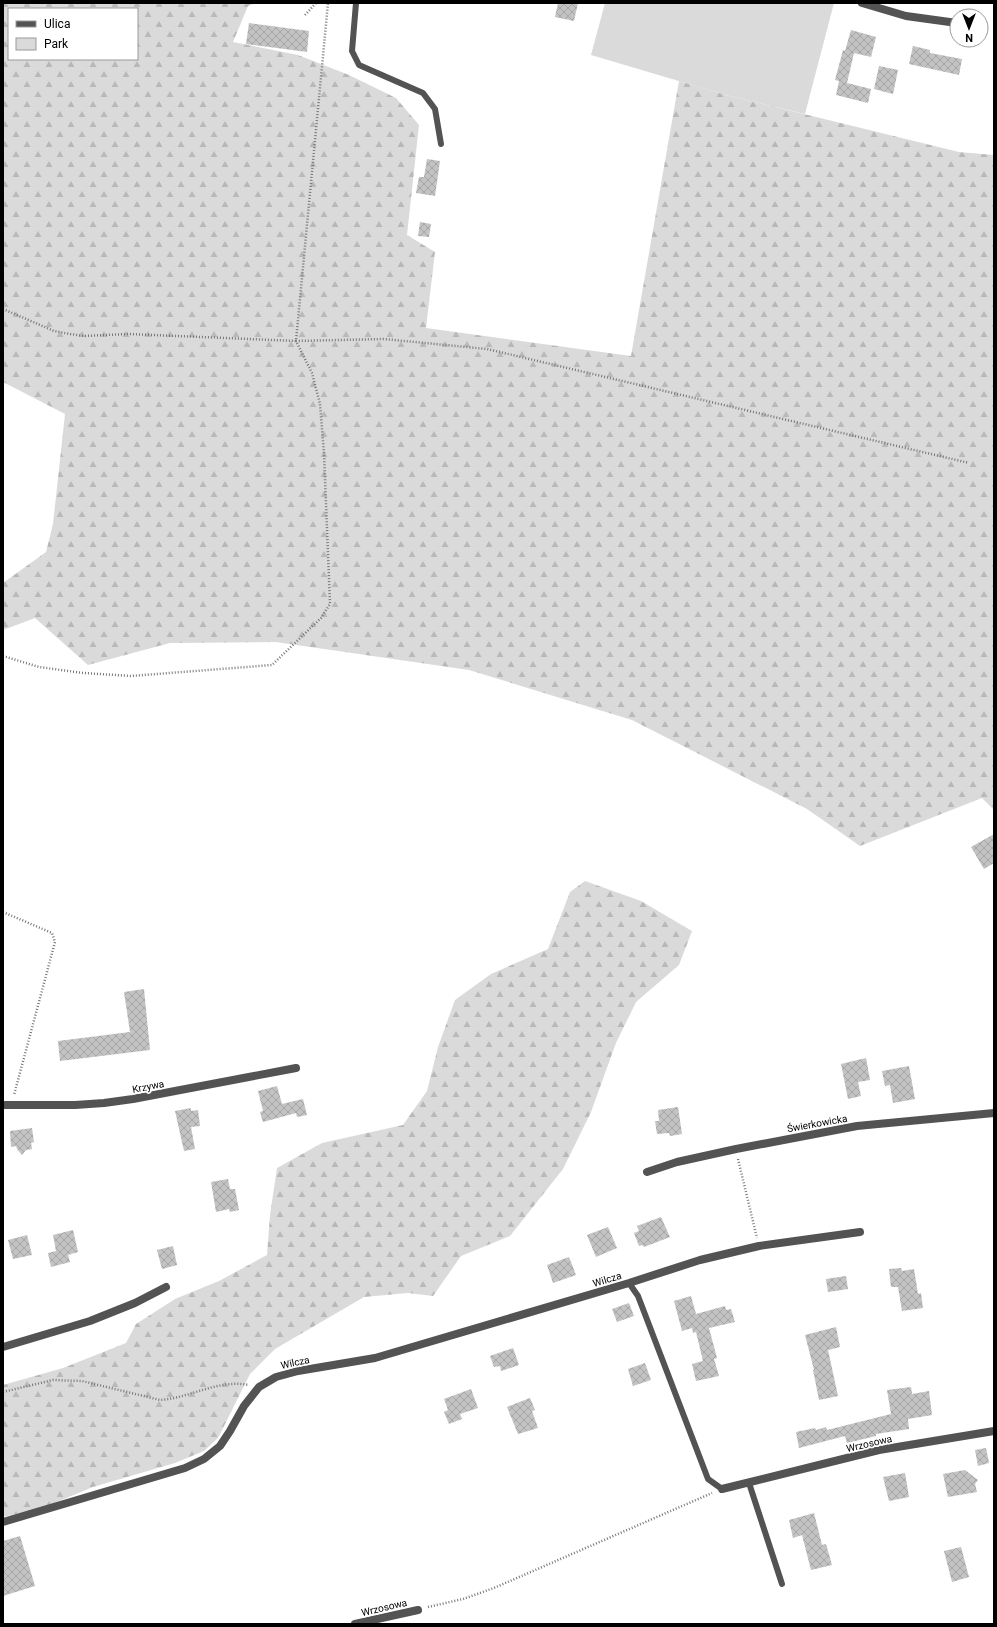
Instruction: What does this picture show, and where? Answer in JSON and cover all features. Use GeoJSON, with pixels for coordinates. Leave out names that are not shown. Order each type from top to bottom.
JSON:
{"type":"FeatureCollection","features":[{"type":"Feature","properties":{"kind":"street"},"geometry":{"type":"LineString","coordinates":[[862,3],[906,16],[949,22]]}},
{"type":"Feature","properties":{"kind":"street","name":"Krzywa"},"geometry":{"type":"LineString","coordinates":[[7,1105],[75,1105],[104,1103],[133,1099],[296,1068]]}},
{"type":"Feature","properties":{"kind":"street","name":"Świerkowicka"},"geometry":{"type":"LineString","coordinates":[[648,1172],[677,1162],[736,1149],[857,1126],[994,1113]]}},
{"type":"Feature","properties":{"kind":"street","name":"Wilcza"},"geometry":{"type":"LineString","coordinates":[[3,1522],[185,1468],[204,1459],[220,1446],[244,1406],[259,1387],[276,1377],[298,1371],[375,1358],[629,1283],[700,1260],[759,1246],[860,1232]]}},
{"type":"Feature","properties":{"kind":"street"},"geometry":{"type":"LineString","coordinates":[[3,1347],[90,1321],[135,1303],[166,1286]]}},
{"type":"Feature","properties":{"kind":"street","name":"Wrzosowa"},"geometry":{"type":"LineString","coordinates":[[722,1489],[879,1450],[994,1431]]}},
{"type":"Feature","properties":{"kind":"street","name":"Wrzosowa"},"geometry":{"type":"LineString","coordinates":[[355,1624],[418,1610]]}},
{"type":"Feature","properties":{"kind":"lane"},"geometry":{"type":"LineString","coordinates":[[356,3],[352,51],[359,65],[423,93],[435,109],[441,144]]}},
{"type":"Feature","properties":{"kind":"lane","name":"Wilcza"},"geometry":{"type":"LineString","coordinates":[[629,1283],[638,1296],[708,1479],[722,1489]]}},
{"type":"Feature","properties":{"kind":"lane"},"geometry":{"type":"LineString","coordinates":[[749,1482],[782,1584]]}},
{"type":"Feature","properties":{"kind":"path"},"geometry":{"type":"LineString","coordinates":[[305,15],[316,3]]}},
{"type":"Feature","properties":{"kind":"path"},"geometry":{"type":"LineString","coordinates":[[3,656],[39,667],[82,673],[131,676],[272,664],[321,618],[330,604],[325,461],[320,404],[312,373],[296,341],[328,3]]}},
{"type":"Feature","properties":{"kind":"path"},"geometry":{"type":"LineString","coordinates":[[3,309],[54,331],[84,336],[128,334],[296,341],[384,339],[487,348],[969,463]]}},
{"type":"Feature","properties":{"kind":"path"},"geometry":{"type":"LineString","coordinates":[[3,912],[52,933],[55,942],[7,1105]]}},
{"type":"Feature","properties":{"kind":"path"},"geometry":{"type":"LineString","coordinates":[[736,1149],[759,1246]]}},
{"type":"Feature","properties":{"kind":"path"},"geometry":{"type":"LineString","coordinates":[[3,1392],[53,1380],[82,1381],[160,1400],[172,1399],[215,1386],[237,1383],[259,1387]]}},
{"type":"Feature","properties":{"kind":"path"},"geometry":{"type":"LineString","coordinates":[[418,1610],[463,1599],[494,1588],[722,1489]]}},
{"type":"Feature","properties":{"kind":"green space"},"geometry":{"type":"Polygon","coordinates":[[[3,3],[256,3],[248,6],[233,42],[298,55],[349,75],[396,98],[419,125],[407,235],[435,252],[426,328],[631,356],[679,81],[726,95],[959,152],[994,155],[994,810],[982,798],[860,846],[807,809],[632,720],[469,670],[276,642],[170,643],[88,665],[35,618],[3,630],[3,583],[46,552],[53,524],[65,414],[3,382],[3,3]]]}},
{"type":"Feature","properties":{"kind":"green space"},"geometry":{"type":"Polygon","coordinates":[[[605,3],[834,3],[805,114],[726,95],[591,55],[605,3]]]}},
{"type":"Feature","properties":{"kind":"green space"},"geometry":{"type":"Polygon","coordinates":[[[585,881],[641,901],[692,931],[679,965],[636,1002],[616,1043],[591,1112],[563,1169],[510,1236],[461,1256],[433,1296],[408,1293],[364,1297],[275,1349],[250,1374],[218,1438],[204,1451],[175,1463],[93,1487],[42,1508],[3,1517],[3,1385],[63,1368],[126,1343],[136,1324],[175,1299],[219,1281],[267,1255],[270,1215],[277,1168],[322,1143],[403,1125],[427,1091],[438,1047],[455,1000],[491,974],[548,949],[570,892],[585,881]]]}},
{"type":"Feature","properties":{"kind":"building"},"geometry":{"type":"Polygon","coordinates":[[[558,3],[578,3],[574,21],[555,17],[558,3]]]}},
{"type":"Feature","properties":{"kind":"building"},"geometry":{"type":"Polygon","coordinates":[[[249,23],[309,31],[307,52],[246,44],[249,23]]]}},
{"type":"Feature","properties":{"kind":"building"},"geometry":{"type":"Polygon","coordinates":[[[851,30],[876,37],[871,57],[854,53],[847,83],[871,89],[868,103],[836,95],[839,81],[835,80],[843,50],[845,51],[851,30]]]}},
{"type":"Feature","properties":{"kind":"building"},"geometry":{"type":"Polygon","coordinates":[[[913,46],[930,50],[930,53],[962,59],[959,75],[909,64],[913,46]]]}},
{"type":"Feature","properties":{"kind":"building"},"geometry":{"type":"Polygon","coordinates":[[[879,66],[898,70],[893,94],[874,89],[879,66]]]}},
{"type":"Feature","properties":{"kind":"building"},"geometry":{"type":"Polygon","coordinates":[[[427,159],[440,161],[435,196],[416,193],[419,177],[424,177],[427,159]]]}},
{"type":"Feature","properties":{"kind":"building"},"geometry":{"type":"Polygon","coordinates":[[[420,222],[431,224],[429,237],[418,236],[420,222]]]}},
{"type":"Feature","properties":{"kind":"building"},"geometry":{"type":"Polygon","coordinates":[[[994,834],[994,863],[984,869],[971,847],[994,834]]]}},
{"type":"Feature","properties":{"kind":"building"},"geometry":{"type":"Polygon","coordinates":[[[144,989],[150,1050],[60,1061],[58,1041],[130,1032],[124,992],[144,989]]]}},
{"type":"Feature","properties":{"kind":"building"},"geometry":{"type":"Polygon","coordinates":[[[866,1058],[870,1080],[858,1082],[861,1096],[848,1099],[841,1064],[866,1058]]]}},
{"type":"Feature","properties":{"kind":"building"},"geometry":{"type":"Polygon","coordinates":[[[909,1066],[915,1099],[893,1103],[890,1085],[885,1086],[882,1071],[909,1066]]]}},
{"type":"Feature","properties":{"kind":"building"},"geometry":{"type":"Polygon","coordinates":[[[277,1086],[282,1104],[303,1099],[307,1115],[297,1117],[296,1113],[263,1122],[260,1112],[263,1111],[258,1091],[277,1086]]]}},
{"type":"Feature","properties":{"kind":"building"},"geometry":{"type":"Polygon","coordinates":[[[678,1107],[682,1134],[670,1136],[669,1133],[657,1134],[655,1121],[659,1121],[658,1110],[678,1107]]]}},
{"type":"Feature","properties":{"kind":"building"},"geometry":{"type":"Polygon","coordinates":[[[191,1108],[191,1111],[198,1110],[200,1126],[191,1127],[195,1149],[184,1151],[175,1111],[191,1108]]]}},
{"type":"Feature","properties":{"kind":"building"},"geometry":{"type":"Polygon","coordinates":[[[32,1128],[34,1142],[31,1143],[32,1149],[26,1150],[22,1155],[16,1146],[11,1147],[10,1131],[32,1128]]]}},
{"type":"Feature","properties":{"kind":"building"},"geometry":{"type":"Polygon","coordinates":[[[228,1179],[230,1189],[235,1189],[239,1210],[230,1212],[229,1209],[216,1212],[211,1182],[228,1179]]]}},
{"type":"Feature","properties":{"kind":"building"},"geometry":{"type":"Polygon","coordinates":[[[661,1217],[670,1237],[644,1247],[643,1245],[639,1246],[634,1233],[639,1231],[637,1226],[661,1217]]]}},
{"type":"Feature","properties":{"kind":"building"},"geometry":{"type":"Polygon","coordinates":[[[608,1227],[617,1248],[596,1257],[587,1235],[608,1227]]]}},
{"type":"Feature","properties":{"kind":"building"},"geometry":{"type":"Polygon","coordinates":[[[73,1230],[78,1252],[68,1255],[70,1262],[51,1267],[48,1253],[56,1251],[53,1235],[73,1230]]]}},
{"type":"Feature","properties":{"kind":"building"},"geometry":{"type":"Polygon","coordinates":[[[27,1235],[32,1255],[13,1259],[8,1240],[27,1235]]]}},
{"type":"Feature","properties":{"kind":"building"},"geometry":{"type":"Polygon","coordinates":[[[173,1246],[177,1265],[162,1269],[157,1250],[173,1246]]]}},
{"type":"Feature","properties":{"kind":"building"},"geometry":{"type":"Polygon","coordinates":[[[569,1257],[576,1275],[553,1283],[547,1265],[569,1257]]]}},
{"type":"Feature","properties":{"kind":"building"},"geometry":{"type":"Polygon","coordinates":[[[901,1268],[902,1271],[914,1269],[918,1294],[921,1293],[923,1308],[902,1311],[898,1287],[891,1287],[889,1269],[901,1268]]]}},
{"type":"Feature","properties":{"kind":"building"},"geometry":{"type":"Polygon","coordinates":[[[846,1276],[848,1289],[828,1292],[826,1279],[846,1276]]]}},
{"type":"Feature","properties":{"kind":"building"},"geometry":{"type":"Polygon","coordinates":[[[691,1296],[696,1314],[725,1306],[726,1310],[731,1309],[735,1322],[709,1328],[717,1358],[714,1359],[719,1376],[696,1381],[692,1364],[703,1361],[696,1332],[693,1333],[692,1328],[682,1331],[674,1301],[691,1296]]]}},
{"type":"Feature","properties":{"kind":"building"},"geometry":{"type":"Polygon","coordinates":[[[629,1303],[634,1316],[617,1322],[612,1309],[629,1303]]]}},
{"type":"Feature","properties":{"kind":"building"},"geometry":{"type":"Polygon","coordinates":[[[836,1327],[840,1347],[828,1350],[838,1396],[819,1400],[814,1370],[805,1335],[836,1327]]]}},
{"type":"Feature","properties":{"kind":"building"},"geometry":{"type":"Polygon","coordinates":[[[513,1348],[519,1365],[501,1371],[500,1366],[494,1367],[490,1356],[513,1348]]]}},
{"type":"Feature","properties":{"kind":"building"},"geometry":{"type":"Polygon","coordinates":[[[645,1363],[651,1380],[633,1386],[628,1369],[645,1363]]]}},
{"type":"Feature","properties":{"kind":"building"},"geometry":{"type":"Polygon","coordinates":[[[911,1387],[912,1394],[929,1391],[932,1415],[908,1419],[909,1429],[876,1434],[876,1436],[847,1443],[845,1436],[799,1448],[796,1432],[815,1428],[816,1430],[826,1427],[827,1430],[891,1414],[887,1390],[911,1387]]]}},
{"type":"Feature","properties":{"kind":"building"},"geometry":{"type":"Polygon","coordinates":[[[471,1389],[478,1408],[460,1414],[462,1419],[449,1424],[444,1412],[448,1410],[444,1399],[471,1389]]]}},
{"type":"Feature","properties":{"kind":"building"},"geometry":{"type":"Polygon","coordinates":[[[530,1398],[535,1410],[532,1411],[538,1428],[518,1434],[507,1407],[530,1398]]]}},
{"type":"Feature","properties":{"kind":"building"},"geometry":{"type":"Polygon","coordinates":[[[986,1448],[989,1463],[978,1466],[975,1450],[986,1448]]]}},
{"type":"Feature","properties":{"kind":"building"},"geometry":{"type":"Polygon","coordinates":[[[965,1470],[978,1480],[975,1484],[977,1492],[948,1497],[943,1474],[965,1470]]]}},
{"type":"Feature","properties":{"kind":"building"},"geometry":{"type":"Polygon","coordinates":[[[905,1473],[909,1497],[889,1501],[883,1477],[905,1473]]]}},
{"type":"Feature","properties":{"kind":"building"},"geometry":{"type":"Polygon","coordinates":[[[814,1513],[822,1545],[826,1544],[832,1565],[811,1570],[802,1535],[793,1538],[789,1520],[814,1513]]]}},
{"type":"Feature","properties":{"kind":"building"},"geometry":{"type":"Polygon","coordinates":[[[20,1536],[35,1586],[3,1596],[3,1541],[20,1536]]]}},
{"type":"Feature","properties":{"kind":"building"},"geometry":{"type":"Polygon","coordinates":[[[961,1547],[969,1577],[952,1582],[944,1551],[961,1547]]]}}]}
